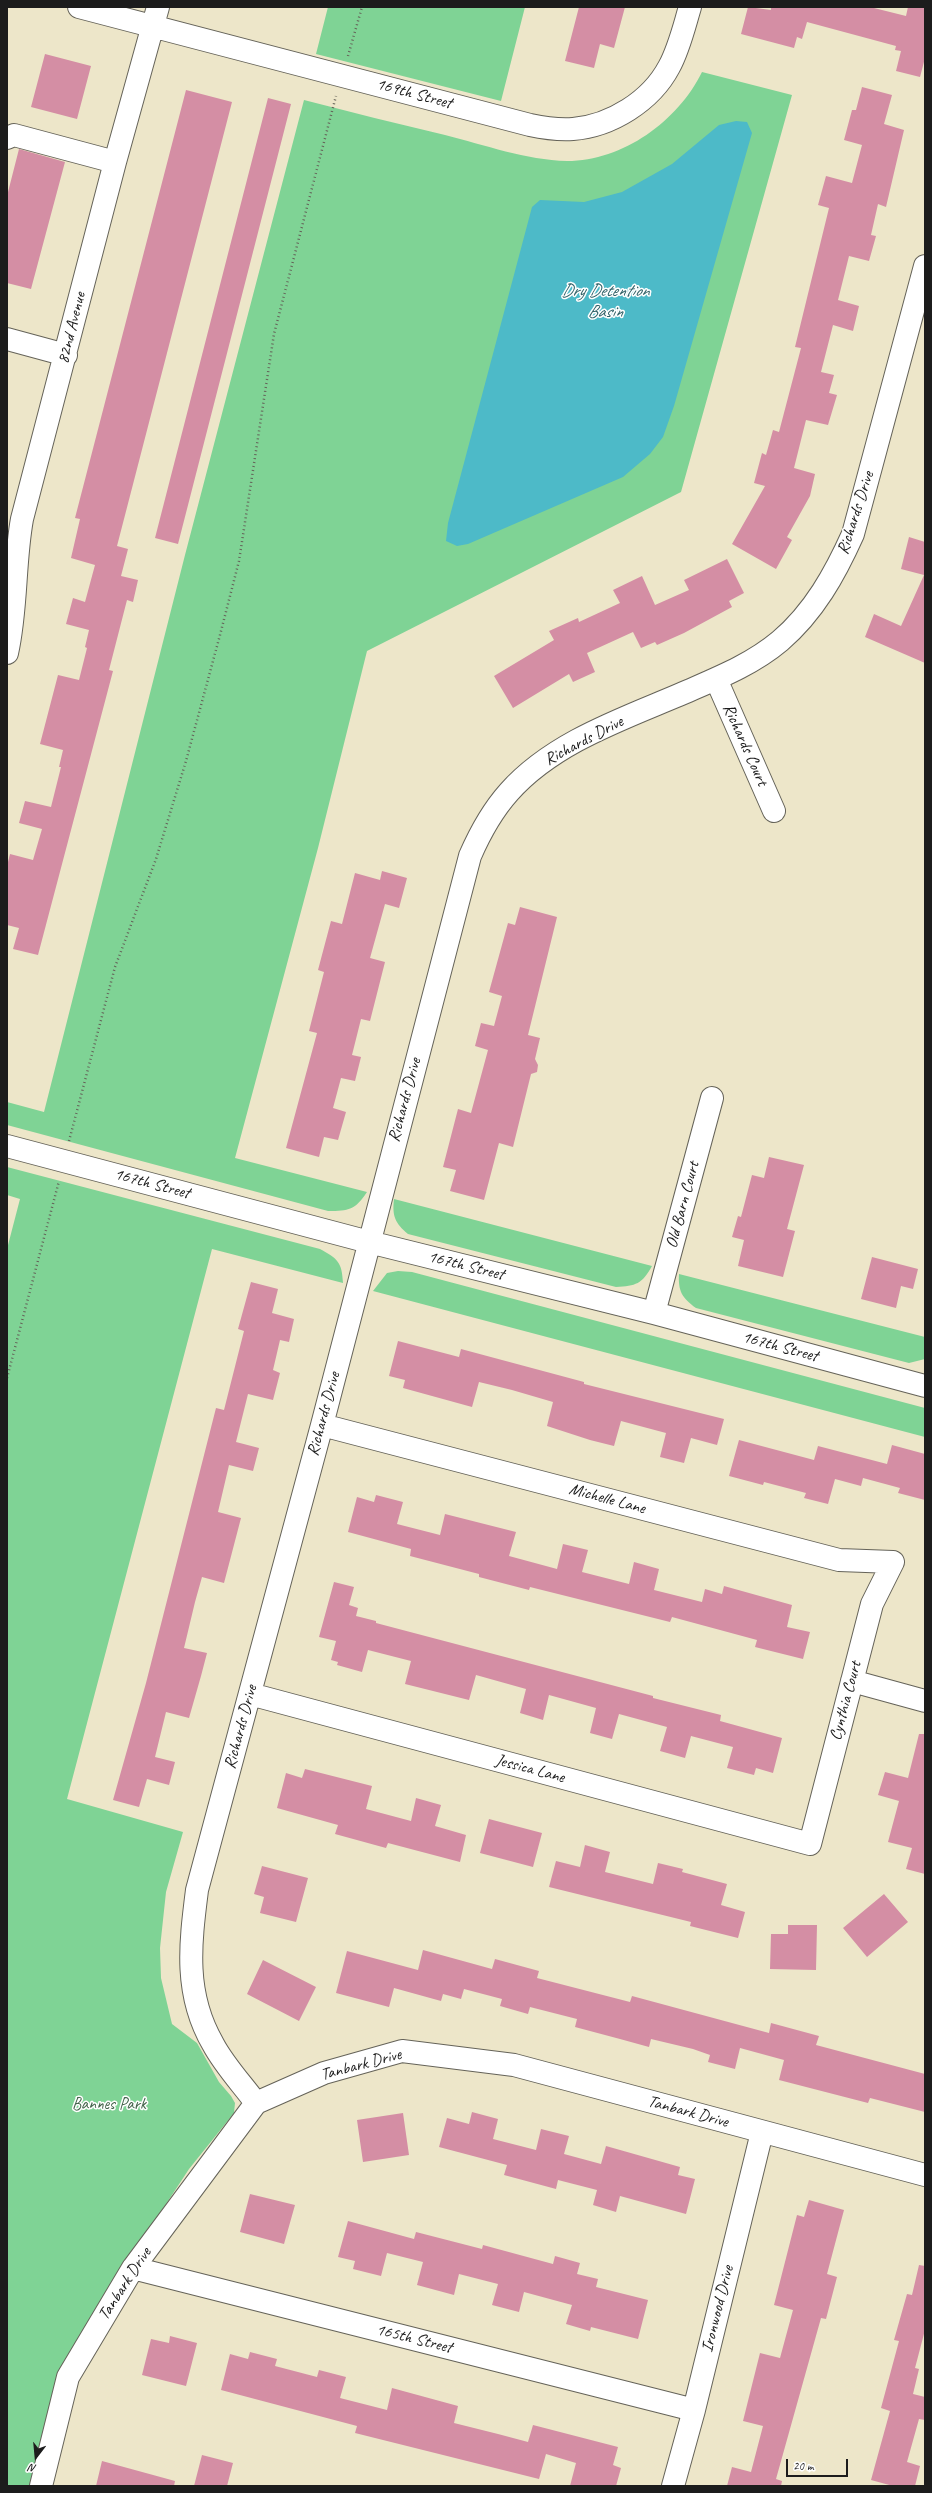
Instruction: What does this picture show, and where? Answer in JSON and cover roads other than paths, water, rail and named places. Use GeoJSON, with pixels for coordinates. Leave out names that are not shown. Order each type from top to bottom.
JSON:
{"type":"FeatureCollection","features":[{"type":"Feature","properties":{"kind":"street","name":"169th Street"},"geometry":{"type":"LineString","coordinates":[[79,7],[155,17],[343,75],[530,125],[554,129],[592,126],[616,117],[637,104],[654,88],[669,68],[690,7]]}},
{"type":"Feature","properties":{"kind":"street","name":"82nd Avenue"},"geometry":{"type":"LineString","coordinates":[[7,652],[13,617],[18,540],[22,519],[66,355],[115,162],[155,17]]}},
{"type":"Feature","properties":{"kind":"street"},"geometry":{"type":"LineString","coordinates":[[7,138],[14,135],[115,162]]}},
{"type":"Feature","properties":{"kind":"street","name":"Richards Drive"},"geometry":{"type":"LineString","coordinates":[[256,2103],[212,2044],[195,2001],[190,1968],[191,1937],[197,1890],[322,1425],[470,856],[493,812],[509,791],[554,754],[584,737],[747,664],[780,641],[821,596],[839,566],[853,534],[925,266]]}},
{"type":"Feature","properties":{"kind":"street"},"geometry":{"type":"LineString","coordinates":[[7,339],[66,355]]}},
{"type":"Feature","properties":{"kind":"street","name":"Richards Court"},"geometry":{"type":"LineString","coordinates":[[716,679],[774,811]]}},
{"type":"Feature","properties":{"kind":"street","name":"Old Barn Court"},"geometry":{"type":"LineString","coordinates":[[654,1313],[712,1098]]}},
{"type":"Feature","properties":{"kind":"street","name":"167th Street"},"geometry":{"type":"LineString","coordinates":[[7,1146],[369,1242],[654,1313],[925,1386]]}},
{"type":"Feature","properties":{"kind":"street","name":"Michelle Lane"},"geometry":{"type":"LineString","coordinates":[[322,1425],[839,1560],[893,1562]]}},
{"type":"Feature","properties":{"kind":"street","name":"Cynthia Court"},"geometry":{"type":"LineString","coordinates":[[810,1844],[872,1604],[893,1562]]}},
{"type":"Feature","properties":{"kind":"street"},"geometry":{"type":"LineString","coordinates":[[852,1681],[925,1701]]}},
{"type":"Feature","properties":{"kind":"street","name":"Jessica Lane"},"geometry":{"type":"LineString","coordinates":[[250,1694],[810,1844]]}},
{"type":"Feature","properties":{"kind":"street","name":"Tanbark Drive"},"geometry":{"type":"LineString","coordinates":[[41,2486],[68,2377],[133,2268],[256,2103],[324,2073],[402,2051],[514,2065],[925,2175]]}},
{"type":"Feature","properties":{"kind":"street","name":"Ironwood Drive"},"geometry":{"type":"LineString","coordinates":[[673,2486],[694,2410],[762,2132]]}},
{"type":"Feature","properties":{"kind":"street","name":"165th Street"},"geometry":{"type":"LineString","coordinates":[[133,2268],[694,2410]]}},
{"type":"Feature","properties":{"kind":"water","name":"Dry Detention Basin"},"geometry":{"type":"Polygon","coordinates":[[[736,121],[747,122],[752,133],[674,406],[663,437],[650,454],[623,477],[468,544],[457,546],[446,541],[448,523],[532,207],[540,200],[584,202],[622,192],[672,164],[719,125],[736,121]]]}},
{"type":"Feature","properties":{"kind":"park label","name":"Bannes Park"},"geometry":{"type":"Point","coordinates":[109,2105]}}]}
